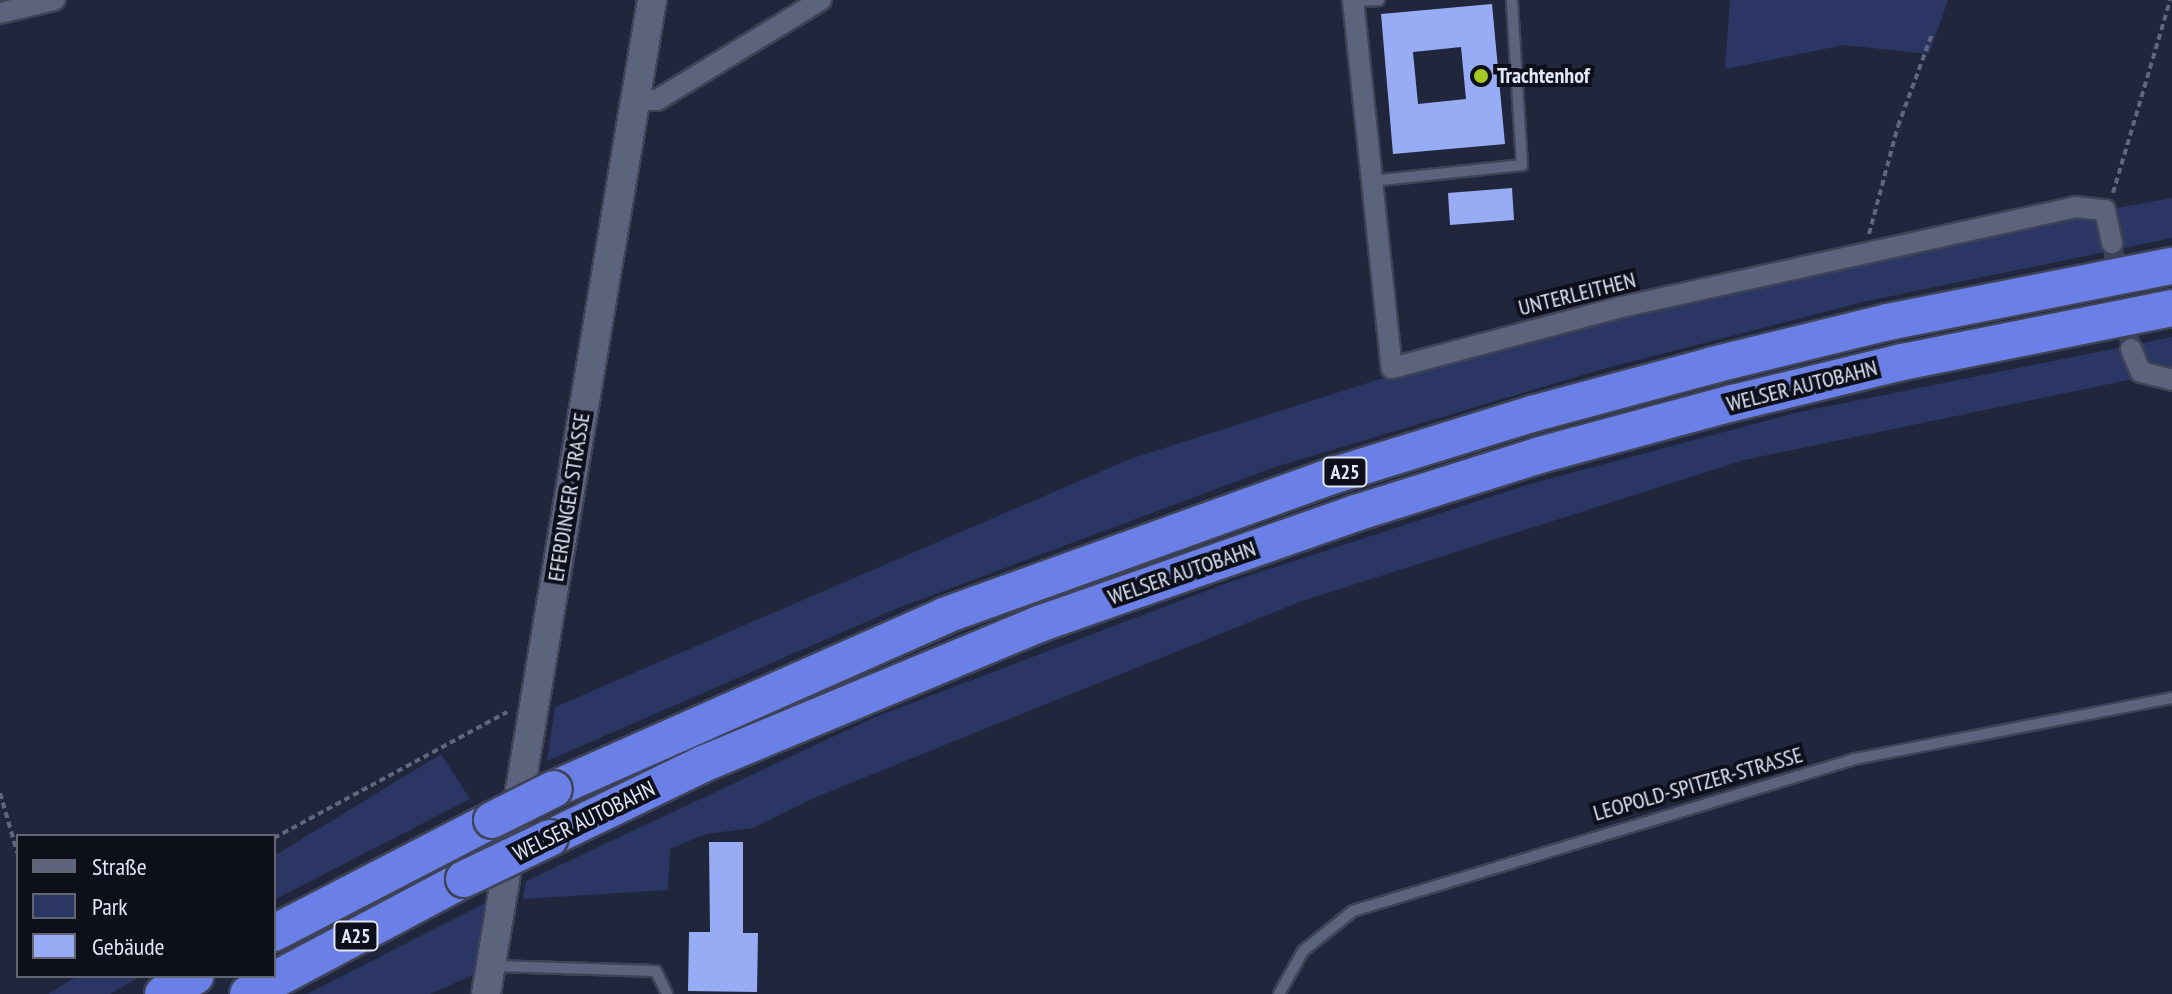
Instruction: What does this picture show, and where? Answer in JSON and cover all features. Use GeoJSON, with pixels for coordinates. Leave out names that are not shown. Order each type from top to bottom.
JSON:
{"type":"FeatureCollection","features":[{"type":"Feature","properties":{"kind":"highway","name":"WELSER AUTOBAHN"},"geometry":{"type":"LineString","coordinates":[[276,932],[554,789],[946,615],[1338,474],[1532,414],[1713,365],[1888,322],[2172,266]]}},
{"type":"Feature","properties":{"kind":"highway","name":"WELSER AUTOBAHN"},"geometry":{"type":"LineString","coordinates":[[248,994],[464,879],[703,764],[1024,630],[1356,513],[1540,455],[1902,362],[2172,308]]}},
{"type":"Feature","properties":{"kind":"highway"},"geometry":{"type":"LineString","coordinates":[[163,994],[191,978]]}},
{"type":"Feature","properties":{"kind":"main road","name":"EFERDINGER STRASSE"},"geometry":{"type":"LineString","coordinates":[[486,994],[652,0]]}},
{"type":"Feature","properties":{"kind":"street"},"geometry":{"type":"LineString","coordinates":[[0,13],[54,0]]}},
{"type":"Feature","properties":{"kind":"street"},"geometry":{"type":"LineString","coordinates":[[634,100],[657,100],[821,0]]}},
{"type":"Feature","properties":{"kind":"street","name":"UNTERLEITHEN"},"geometry":{"type":"LineString","coordinates":[[1353,1],[1392,368],[1617,308],[1871,250],[2075,207],[2105,210]]}},
{"type":"Feature","properties":{"kind":"street"},"geometry":{"type":"LineString","coordinates":[[2105,210],[2112,243]]}},
{"type":"Feature","properties":{"kind":"street"},"geometry":{"type":"LineString","coordinates":[[2131,349],[2141,372],[2172,380]]}},
{"type":"Feature","properties":{"kind":"lane"},"geometry":{"type":"LineString","coordinates":[[1353,1],[1379,0]]}},
{"type":"Feature","properties":{"kind":"lane"},"geometry":{"type":"LineString","coordinates":[[1372,181],[1522,165],[1512,0]]}},
{"type":"Feature","properties":{"kind":"lane","name":"LEOPOLD-SPITZER-STRASSE"},"geometry":{"type":"LineString","coordinates":[[1279,994],[1303,951],[1353,911],[1855,759],[2172,698]]}},
{"type":"Feature","properties":{"kind":"lane"},"geometry":{"type":"LineString","coordinates":[[491,966],[656,971],[667,994]]}},
{"type":"Feature","properties":{"kind":"path"},"geometry":{"type":"LineString","coordinates":[[2105,210],[2120,177],[2170,0]]}},
{"type":"Feature","properties":{"kind":"path"},"geometry":{"type":"LineString","coordinates":[[1871,250],[1871,223],[1898,126],[1932,34]]}},
{"type":"Feature","properties":{"kind":"path"},"geometry":{"type":"LineString","coordinates":[[276,837],[510,711],[533,709]]}},
{"type":"Feature","properties":{"kind":"path"},"geometry":{"type":"LineString","coordinates":[[0,793],[16,848]]}},
{"type":"Feature","properties":{"kind":"green space"},"geometry":{"type":"Polygon","coordinates":[[[1730,0],[1948,0],[1929,54],[1844,45],[1725,69],[1730,0]]]}},
{"type":"Feature","properties":{"kind":"green space"},"geometry":{"type":"Polygon","coordinates":[[[2172,198],[2172,238],[1863,302],[1603,369],[1275,467],[898,608],[547,761],[555,707],[1130,459],[1380,379],[1674,301],[1944,239],[2172,198]]]}},
{"type":"Feature","properties":{"kind":"green space"},"geometry":{"type":"Polygon","coordinates":[[[2172,337],[2172,371],[1744,460],[1299,602],[816,797],[753,828],[706,834],[670,849],[668,890],[523,899],[526,881],[875,717],[1227,583],[1530,484],[1795,413],[2172,337]]]}},
{"type":"Feature","properties":{"kind":"green space"},"geometry":{"type":"Polygon","coordinates":[[[441,754],[470,799],[276,899],[276,855],[441,754]]]}},
{"type":"Feature","properties":{"kind":"green space"},"geometry":{"type":"Polygon","coordinates":[[[487,902],[475,974],[430,994],[307,994],[487,902]]]}},
{"type":"Feature","properties":{"kind":"green space"},"geometry":{"type":"Polygon","coordinates":[[[75,978],[138,978],[110,994],[48,994],[75,978]]]}},
{"type":"Feature","properties":{"kind":"building","name":"Trachtenhof"},"geometry":{"type":"Polygon","coordinates":[[[1492,4],[1505,144],[1393,154],[1381,14],[1492,4]],[[1461,47],[1413,52],[1418,104],[1466,99],[1461,47]]]}},
{"type":"Feature","properties":{"kind":"building"},"geometry":{"type":"Polygon","coordinates":[[[1512,188],[1514,220],[1450,225],[1448,193],[1512,188]]]}},
{"type":"Feature","properties":{"kind":"building"},"geometry":{"type":"Polygon","coordinates":[[[709,842],[743,842],[743,933],[758,933],[757,992],[688,991],[689,932],[710,932],[709,842]]]}},
{"type":"Feature","properties":{"kind":"waterway"},"geometry":{"type":"LineString","coordinates":[[0,2],[6,0]]}},
{"type":"Feature","properties":{"kind":"tunnel"},"geometry":{"type":"LineString","coordinates":[[2112,243],[2131,349]]}},
{"type":"Feature","properties":{"kind":"place","name":"Trachtenhof"},"geometry":{"type":"Point","coordinates":[1481,76]}}]}
